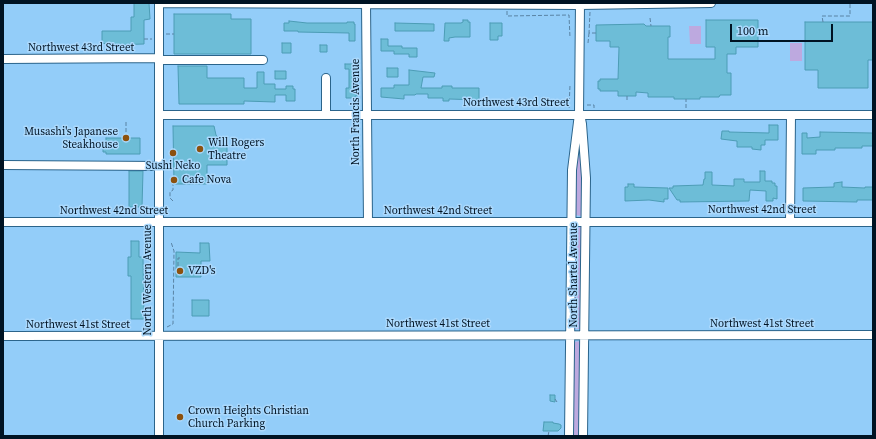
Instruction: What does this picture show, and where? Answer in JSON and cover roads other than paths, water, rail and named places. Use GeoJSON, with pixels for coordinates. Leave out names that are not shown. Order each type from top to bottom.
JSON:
{"type":"FeatureCollection","features":[{"type":"Feature","properties":{"kind":"street"},"geometry":{"type":"LineString","coordinates":[[159,3],[711,3]]}},
{"type":"Feature","properties":{"kind":"street","name":"North Western Avenue"},"geometry":{"type":"LineString","coordinates":[[159,3],[158,166],[160,436]]}},
{"type":"Feature","properties":{"kind":"street","name":"North Francis Avenue"},"geometry":{"type":"LineString","coordinates":[[366,3],[368,222]]}},
{"type":"Feature","properties":{"kind":"street","name":"North Shartel Avenue"},"geometry":{"type":"LineString","coordinates":[[569,436],[572,170],[579,114],[580,4]]}},
{"type":"Feature","properties":{"kind":"street","name":"Northwest 43rd Street"},"geometry":{"type":"LineString","coordinates":[[3,59],[263,60]]}},
{"type":"Feature","properties":{"kind":"street"},"geometry":{"type":"LineString","coordinates":[[326,78],[326,114]]}},
{"type":"Feature","properties":{"kind":"street","name":"North Shartel Avenue"},"geometry":{"type":"LineString","coordinates":[[579,114],[582,124],[586,166],[583,436]]}},
{"type":"Feature","properties":{"kind":"street","name":"Northwest 43rd Street"},"geometry":{"type":"LineString","coordinates":[[159,115],[873,115]]}},
{"type":"Feature","properties":{"kind":"street"},"geometry":{"type":"LineString","coordinates":[[790,222],[791,115]]}},
{"type":"Feature","properties":{"kind":"street"},"geometry":{"type":"LineString","coordinates":[[3,165],[158,166]]}},
{"type":"Feature","properties":{"kind":"street","name":"Northwest 42nd Street"},"geometry":{"type":"LineString","coordinates":[[3,222],[873,222]]}},
{"type":"Feature","properties":{"kind":"street","name":"Northwest 41st Street"},"geometry":{"type":"LineString","coordinates":[[3,336],[873,335]]}},
{"type":"Feature","properties":{"kind":"place","name":"Musashi's Japanese Steakhouse"},"geometry":{"type":"Point","coordinates":[126,138]}},
{"type":"Feature","properties":{"kind":"place","name":"Will Rogers Theatre"},"geometry":{"type":"Point","coordinates":[200,149]}},
{"type":"Feature","properties":{"kind":"place","name":"Sushi Neko"},"geometry":{"type":"Point","coordinates":[173,153]}},
{"type":"Feature","properties":{"kind":"place","name":"Cafe Nova"},"geometry":{"type":"Point","coordinates":[174,180]}},
{"type":"Feature","properties":{"kind":"place","name":"VZD's"},"geometry":{"type":"Point","coordinates":[180,271]}},
{"type":"Feature","properties":{"kind":"place","name":"Crown Heights Christian Church Parking"},"geometry":{"type":"Point","coordinates":[180,417]}}]}
